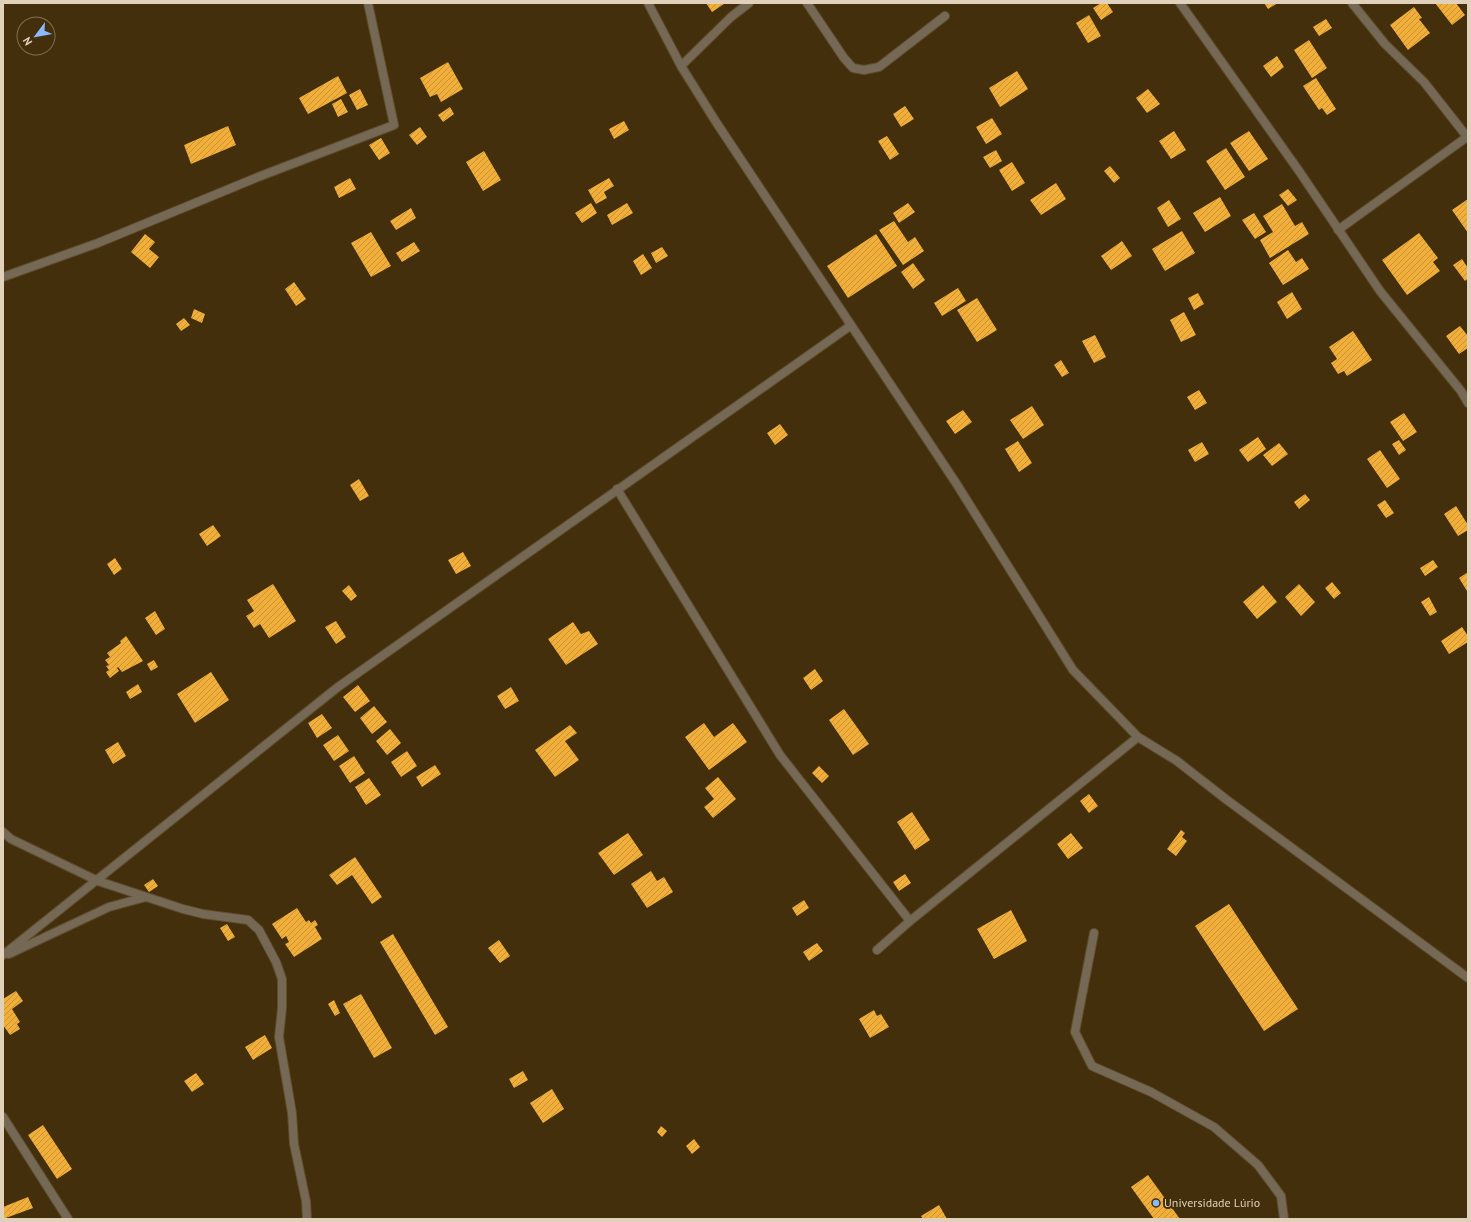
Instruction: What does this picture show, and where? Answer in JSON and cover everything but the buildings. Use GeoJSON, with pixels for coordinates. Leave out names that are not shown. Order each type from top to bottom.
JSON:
{"type":"FeatureCollection","features":[{"type":"Feature","properties":{"kind":"street"},"geometry":{"type":"LineString","coordinates":[[3,277],[98,243],[258,177],[394,125],[368,3]]}},
{"type":"Feature","properties":{"kind":"street"},"geometry":{"type":"LineString","coordinates":[[648,3],[681,66],[850,326],[956,483],[1073,670],[1138,738],[1176,760],[1227,800],[1468,978]]}},
{"type":"Feature","properties":{"kind":"street"},"geometry":{"type":"LineString","coordinates":[[681,66],[731,17],[749,3]]}},
{"type":"Feature","properties":{"kind":"street"},"geometry":{"type":"LineString","coordinates":[[807,3],[844,58],[853,68],[864,70],[879,67],[945,16]]}},
{"type":"Feature","properties":{"kind":"street"},"geometry":{"type":"LineString","coordinates":[[1180,3],[1299,171],[1380,291],[1461,391],[1468,403]]}},
{"type":"Feature","properties":{"kind":"street"},"geometry":{"type":"LineString","coordinates":[[1338,230],[1467,137],[1424,82],[1385,44],[1352,3]]}},
{"type":"Feature","properties":{"kind":"street"},"geometry":{"type":"LineString","coordinates":[[3,956],[338,687],[850,326]]}},
{"type":"Feature","properties":{"kind":"street"},"geometry":{"type":"LineString","coordinates":[[617,489],[780,755],[910,921]]}},
{"type":"Feature","properties":{"kind":"street"},"geometry":{"type":"LineString","coordinates":[[877,950],[910,921],[1138,738]]}},
{"type":"Feature","properties":{"kind":"street"},"geometry":{"type":"LineString","coordinates":[[3,832],[11,839],[98,881],[203,914],[248,920],[259,930],[276,962],[282,979],[282,1008],[278,1037],[292,1113],[294,1144],[306,1201],[307,1219]]}},
{"type":"Feature","properties":{"kind":"street"},"geometry":{"type":"LineString","coordinates":[[3,956],[109,907],[146,896]]}},
{"type":"Feature","properties":{"kind":"street"},"geometry":{"type":"LineString","coordinates":[[1094,933],[1075,1032],[1092,1066],[1151,1092],[1214,1127],[1258,1165],[1280,1196],[1284,1219]]}},
{"type":"Feature","properties":{"kind":"street"},"geometry":{"type":"LineString","coordinates":[[3,1117],[68,1219]]}},
{"type":"Feature","properties":{"kind":"place","name":"Universidade Lúrio"},"geometry":{"type":"Point","coordinates":[1156,1203]}}]}
